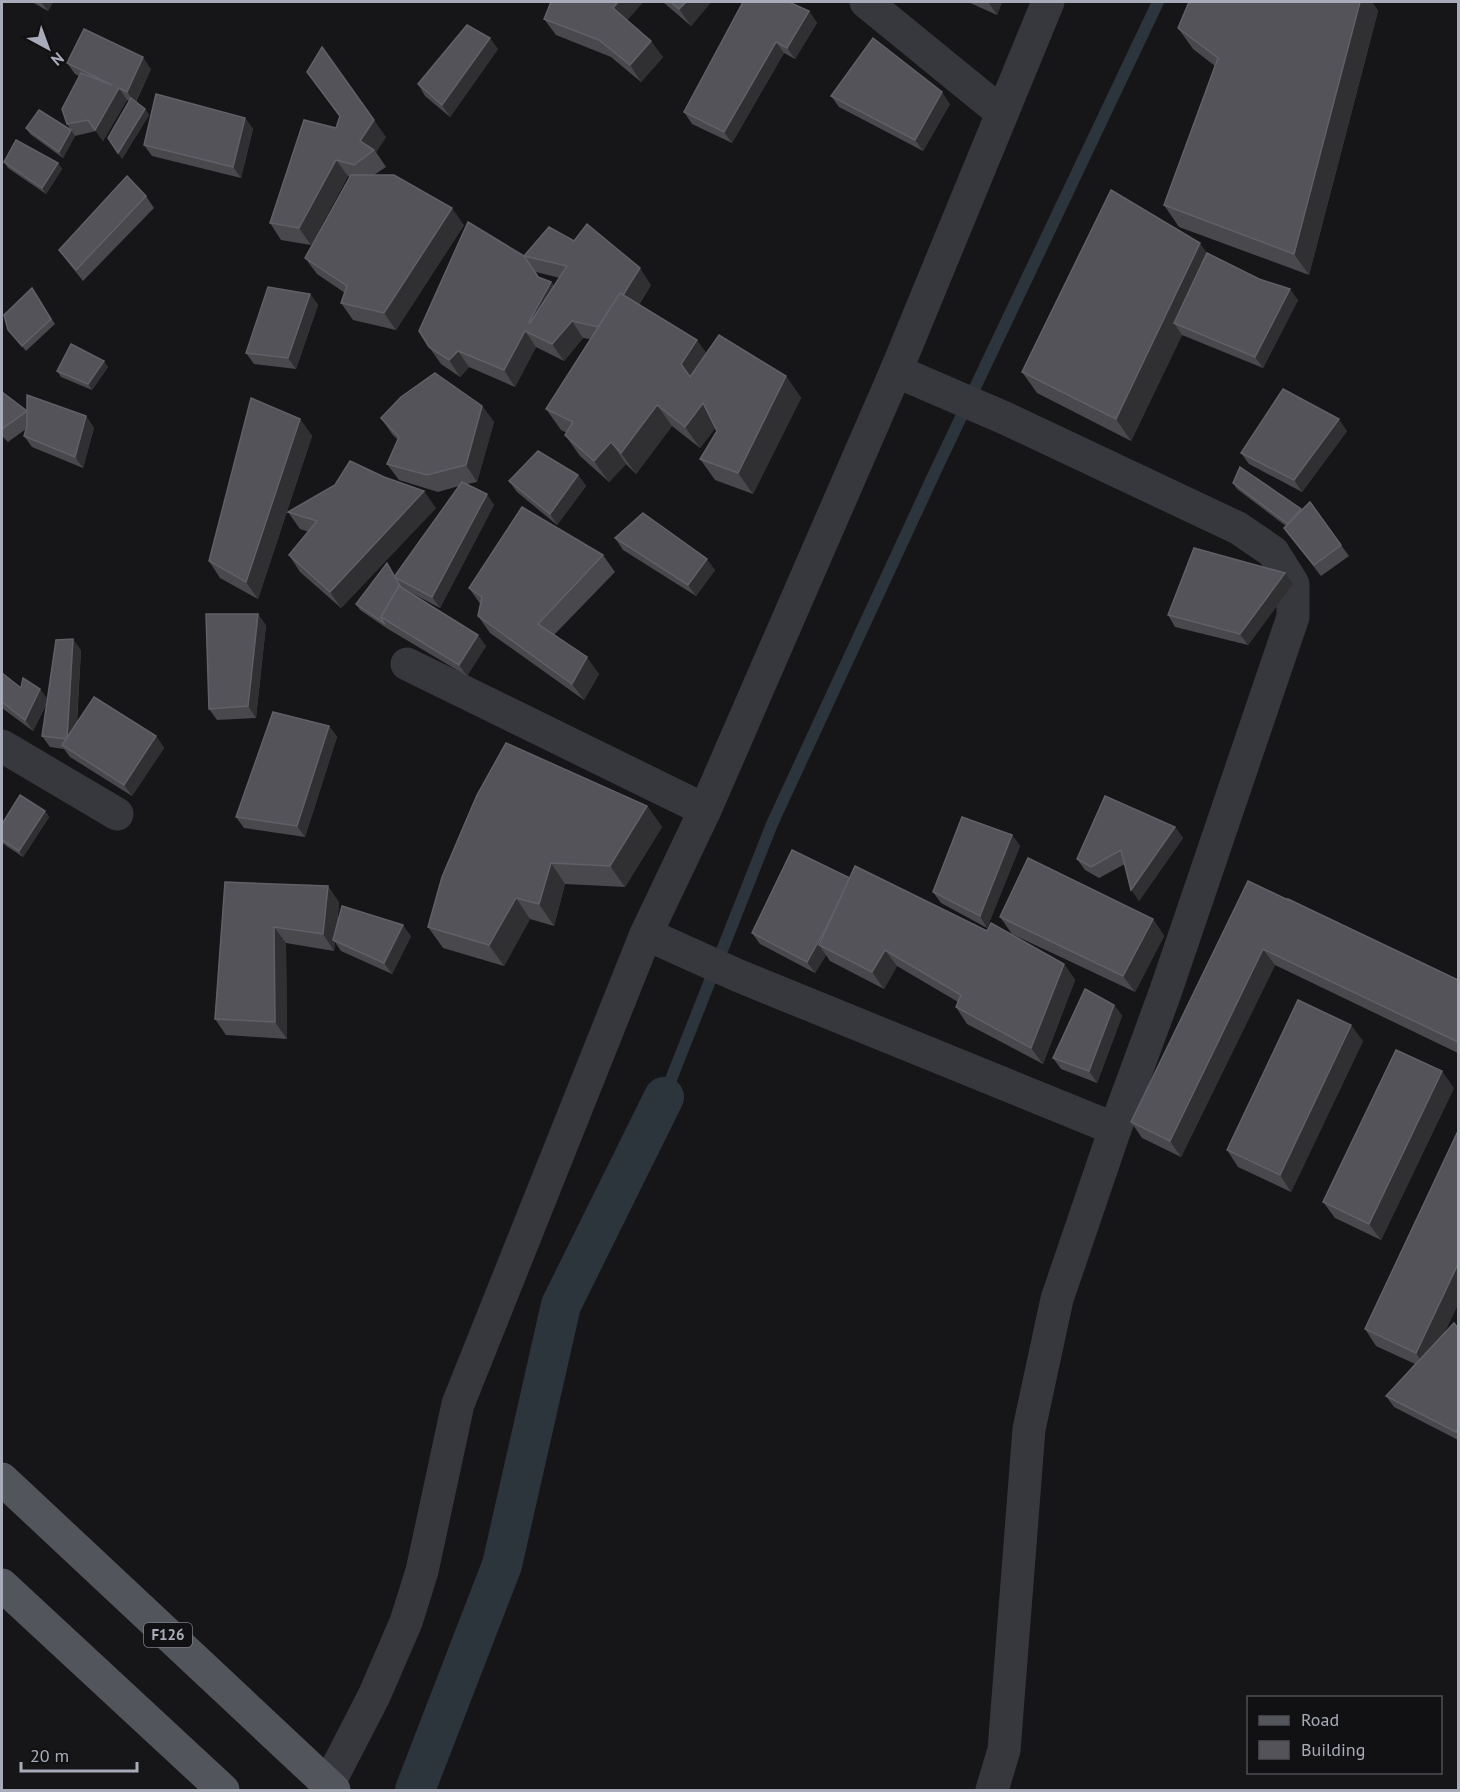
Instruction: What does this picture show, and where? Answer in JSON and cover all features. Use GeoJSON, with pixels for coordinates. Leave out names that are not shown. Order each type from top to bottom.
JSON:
{"type":"FeatureCollection","features":[{"type":"Feature","properties":{"kind":"main road","name":"F126"},"geometry":{"type":"LineString","coordinates":[[2,1479],[331,1788]]}},
{"type":"Feature","properties":{"kind":"main road"},"geometry":{"type":"LineString","coordinates":[[2,1585],[222,1791]]}},
{"type":"Feature","properties":{"kind":"street"},"geometry":{"type":"LineString","coordinates":[[866,2],[1002,113]]}},
{"type":"Feature","properties":{"kind":"street"},"geometry":{"type":"LineString","coordinates":[[331,1788],[406,1622],[422,1571],[458,1404],[646,934],[705,810],[896,371],[1048,2]]}},
{"type":"Feature","properties":{"kind":"street"},"geometry":{"type":"LineString","coordinates":[[896,371],[1006,419],[1238,528],[1273,552],[1293,584],[1293,617],[1165,993],[1114,1129],[1057,1299],[1029,1429],[1004,1750],[992,1791]]}},
{"type":"Feature","properties":{"kind":"street"},"geometry":{"type":"LineString","coordinates":[[407,664],[705,810]]}},
{"type":"Feature","properties":{"kind":"street"},"geometry":{"type":"LineString","coordinates":[[2,746],[117,814]]}},
{"type":"Feature","properties":{"kind":"street"},"geometry":{"type":"LineString","coordinates":[[646,934],[739,976],[1114,1129]]}},
{"type":"Feature","properties":{"kind":"building"},"geometry":{"type":"Polygon","coordinates":[[[551,2],[618,2],[613,8],[651,41],[630,65],[599,40],[544,19],[551,2]]]}},
{"type":"Feature","properties":{"kind":"building"},"geometry":{"type":"Polygon","coordinates":[[[671,2],[686,2],[679,9],[671,2]]]}},
{"type":"Feature","properties":{"kind":"building"},"geometry":{"type":"Polygon","coordinates":[[[743,2],[789,2],[809,11],[787,48],[776,42],[724,132],[684,112],[743,2]]]}},
{"type":"Feature","properties":{"kind":"building"},"geometry":{"type":"Polygon","coordinates":[[[1189,2],[1360,2],[1294,254],[1164,205],[1218,58],[1178,28],[1189,2]]]}},
{"type":"Feature","properties":{"kind":"building"},"geometry":{"type":"Polygon","coordinates":[[[467,25],[490,38],[442,105],[418,84],[467,25]]]}},
{"type":"Feature","properties":{"kind":"building"},"geometry":{"type":"Polygon","coordinates":[[[84,29],[143,57],[127,92],[119,88],[95,130],[88,120],[67,124],[62,109],[81,73],[112,85],[67,63],[84,29]]]}},
{"type":"Feature","properties":{"kind":"building"},"geometry":{"type":"Polygon","coordinates":[[[873,38],[942,92],[915,140],[831,96],[873,38]]]}},
{"type":"Feature","properties":{"kind":"building"},"geometry":{"type":"Polygon","coordinates":[[[322,47],[374,120],[360,141],[374,150],[354,165],[336,160],[299,228],[270,223],[304,120],[336,128],[340,116],[307,72],[322,47]]]}},
{"type":"Feature","properties":{"kind":"building"},"geometry":{"type":"Polygon","coordinates":[[[156,94],[245,118],[233,167],[144,145],[156,94]]]}},
{"type":"Feature","properties":{"kind":"building"},"geometry":{"type":"Polygon","coordinates":[[[131,98],[145,109],[118,153],[108,138],[131,98]]]}},
{"type":"Feature","properties":{"kind":"building"},"geometry":{"type":"Polygon","coordinates":[[[39,110],[71,130],[59,152],[26,128],[39,110]]]}},
{"type":"Feature","properties":{"kind":"building"},"geometry":{"type":"Polygon","coordinates":[[[16,140],[58,163],[42,188],[4,162],[16,140]]]}},
{"type":"Feature","properties":{"kind":"building"},"geometry":{"type":"Polygon","coordinates":[[[351,175],[394,175],[452,208],[384,313],[341,303],[347,286],[305,258],[351,175]]]}},
{"type":"Feature","properties":{"kind":"building"},"geometry":{"type":"Polygon","coordinates":[[[127,176],[146,196],[76,270],[59,250],[127,176]]]}},
{"type":"Feature","properties":{"kind":"building"},"geometry":{"type":"Polygon","coordinates":[[[1111,190],[1200,243],[1116,419],[1022,372],[1111,190]]]}},
{"type":"Feature","properties":{"kind":"building"},"geometry":{"type":"Polygon","coordinates":[[[468,222],[524,256],[549,227],[574,241],[587,224],[640,268],[623,295],[620,293],[598,327],[572,321],[552,344],[525,331],[504,370],[458,351],[449,360],[429,347],[419,331],[468,222]],[[524,256],[538,277],[551,282],[530,323],[567,266],[524,256]]]}},
{"type":"Feature","properties":{"kind":"building"},"geometry":{"type":"Polygon","coordinates":[[[1207,253],[1259,279],[1290,289],[1255,357],[1174,323],[1207,253]]]}},
{"type":"Feature","properties":{"kind":"building"},"geometry":{"type":"Polygon","coordinates":[[[268,287],[310,294],[288,358],[246,353],[268,287]]]}},
{"type":"Feature","properties":{"kind":"building"},"geometry":{"type":"Polygon","coordinates":[[[32,288],[51,319],[22,346],[8,330],[4,315],[32,288]]]}},
{"type":"Feature","properties":{"kind":"building"},"geometry":{"type":"Polygon","coordinates":[[[620,293],[697,340],[681,364],[690,377],[719,335],[786,376],[738,473],[700,459],[717,431],[703,403],[685,427],[657,405],[621,453],[611,442],[594,461],[565,435],[573,422],[546,409],[620,293]]]}},
{"type":"Feature","properties":{"kind":"building"},"geometry":{"type":"Polygon","coordinates":[[[71,344],[104,361],[88,384],[57,371],[71,344]]]}},
{"type":"Feature","properties":{"kind":"building"},"geometry":{"type":"Polygon","coordinates":[[[435,373],[482,406],[466,465],[427,475],[387,464],[399,437],[381,418],[401,397],[435,373]]]}},
{"type":"Feature","properties":{"kind":"building"},"geometry":{"type":"Polygon","coordinates":[[[1283,389],[1339,419],[1294,480],[1241,453],[1283,389]]]}},
{"type":"Feature","properties":{"kind":"building"},"geometry":{"type":"Polygon","coordinates":[[[2,392],[27,411],[2,429],[2,392]]]}},
{"type":"Feature","properties":{"kind":"building"},"geometry":{"type":"Polygon","coordinates":[[[27,395],[86,416],[75,457],[24,436],[27,426],[27,395]]]}},
{"type":"Feature","properties":{"kind":"building"},"geometry":{"type":"Polygon","coordinates":[[[251,398],[300,419],[246,582],[209,561],[251,398]]]}},
{"type":"Feature","properties":{"kind":"building"},"geometry":{"type":"Polygon","coordinates":[[[538,451],[578,475],[550,514],[509,481],[538,451]]]}},
{"type":"Feature","properties":{"kind":"building"},"geometry":{"type":"Polygon","coordinates":[[[350,461],[384,477],[424,491],[330,592],[289,555],[317,521],[288,512],[335,485],[350,461]]]}},
{"type":"Feature","properties":{"kind":"building"},"geometry":{"type":"Polygon","coordinates":[[[1240,467],[1301,509],[1288,524],[1233,483],[1240,467]]]}},
{"type":"Feature","properties":{"kind":"building"},"geometry":{"type":"Polygon","coordinates":[[[462,482],[487,494],[432,597],[394,577],[462,482]]]}},
{"type":"Feature","properties":{"kind":"building"},"geometry":{"type":"Polygon","coordinates":[[[1310,502],[1341,545],[1314,565],[1284,528],[1310,502]]]}},
{"type":"Feature","properties":{"kind":"building"},"geometry":{"type":"Polygon","coordinates":[[[522,507],[603,555],[538,624],[587,657],[572,684],[478,616],[482,597],[469,588],[522,507]]]}},
{"type":"Feature","properties":{"kind":"building"},"geometry":{"type":"Polygon","coordinates":[[[643,513],[707,559],[688,585],[615,538],[643,513]]]}},
{"type":"Feature","properties":{"kind":"building"},"geometry":{"type":"Polygon","coordinates":[[[1194,548],[1285,573],[1240,634],[1168,615],[1194,548]]]}},
{"type":"Feature","properties":{"kind":"building"},"geometry":{"type":"Polygon","coordinates":[[[387,563],[400,586],[381,617],[384,623],[356,604],[387,563]]]}},
{"type":"Feature","properties":{"kind":"building"},"geometry":{"type":"Polygon","coordinates":[[[399,586],[478,635],[459,665],[381,617],[399,586]]]}},
{"type":"Feature","properties":{"kind":"building"},"geometry":{"type":"Polygon","coordinates":[[[206,614],[258,614],[248,706],[209,709],[206,614]]]}},
{"type":"Feature","properties":{"kind":"building"},"geometry":{"type":"Polygon","coordinates":[[[73,639],[67,739],[42,736],[56,640],[73,639]]]}},
{"type":"Feature","properties":{"kind":"building"},"geometry":{"type":"Polygon","coordinates":[[[2,673],[21,688],[23,678],[40,689],[25,720],[2,702],[2,673]]]}},
{"type":"Feature","properties":{"kind":"building"},"geometry":{"type":"Polygon","coordinates":[[[94,697],[156,736],[124,785],[62,745],[94,697]]]}},
{"type":"Feature","properties":{"kind":"building"},"geometry":{"type":"Polygon","coordinates":[[[273,712],[329,726],[297,826],[236,817],[273,712]]]}},
{"type":"Feature","properties":{"kind":"building"},"geometry":{"type":"Polygon","coordinates":[[[506,743],[647,806],[610,866],[551,863],[539,904],[516,898],[489,945],[428,927],[442,877],[477,795],[506,743]]]}},
{"type":"Feature","properties":{"kind":"building"},"geometry":{"type":"Polygon","coordinates":[[[20,795],[45,811],[19,851],[2,840],[2,824],[20,795]]]}},
{"type":"Feature","properties":{"kind":"building"},"geometry":{"type":"Polygon","coordinates":[[[1105,796],[1175,827],[1131,890],[1121,850],[1091,867],[1077,859],[1105,796]]]}},
{"type":"Feature","properties":{"kind":"building"},"geometry":{"type":"Polygon","coordinates":[[[962,817],[1012,835],[980,916],[933,892],[962,817]]]}},
{"type":"Feature","properties":{"kind":"building"},"geometry":{"type":"Polygon","coordinates":[[[792,850],[850,878],[807,962],[752,933],[792,850]]]}},
{"type":"Feature","properties":{"kind":"building"},"geometry":{"type":"Polygon","coordinates":[[[1028,858],[1153,919],[1123,976],[1000,917],[1028,858]]]}},
{"type":"Feature","properties":{"kind":"building"},"geometry":{"type":"Polygon","coordinates":[[[855,866],[987,931],[991,923],[1064,964],[1031,1048],[956,1007],[961,995],[885,950],[872,972],[819,945],[855,866]]]}},
{"type":"Feature","properties":{"kind":"building"},"geometry":{"type":"Polygon","coordinates":[[[1248,881],[1458,980],[1458,1042],[1263,949],[1170,1141],[1131,1122],[1248,881]]]}},
{"type":"Feature","properties":{"kind":"building"},"geometry":{"type":"Polygon","coordinates":[[[225,882],[328,886],[323,934],[274,927],[275,1022],[215,1019],[225,882]]]}},
{"type":"Feature","properties":{"kind":"building"},"geometry":{"type":"Polygon","coordinates":[[[342,906],[403,925],[384,963],[333,940],[342,906]]]}},
{"type":"Feature","properties":{"kind":"building"},"geometry":{"type":"Polygon","coordinates":[[[1085,989],[1114,1005],[1089,1071],[1053,1058],[1085,989]]]}},
{"type":"Feature","properties":{"kind":"building"},"geometry":{"type":"Polygon","coordinates":[[[1298,1000],[1351,1025],[1280,1175],[1227,1150],[1298,1000]]]}},
{"type":"Feature","properties":{"kind":"building"},"geometry":{"type":"Polygon","coordinates":[[[1396,1050],[1442,1071],[1369,1224],[1323,1202],[1396,1050]]]}},
{"type":"Feature","properties":{"kind":"building"},"geometry":{"type":"Polygon","coordinates":[[[1458,1131],[1458,1264],[1416,1353],[1365,1329],[1458,1131]]]}},
{"type":"Feature","properties":{"kind":"building"},"geometry":{"type":"Polygon","coordinates":[[[1454,1323],[1458,1328],[1458,1429],[1456,1432],[1386,1396],[1454,1323]]]}},
{"type":"Feature","properties":{"kind":"waterway"},"geometry":{"type":"LineString","coordinates":[[664,1097],[772,824],[934,474],[1158,2]]}},
{"type":"Feature","properties":{"kind":"waterway"},"geometry":{"type":"LineString","coordinates":[[415,1790],[502,1565],[561,1305],[664,1097]]}}]}
